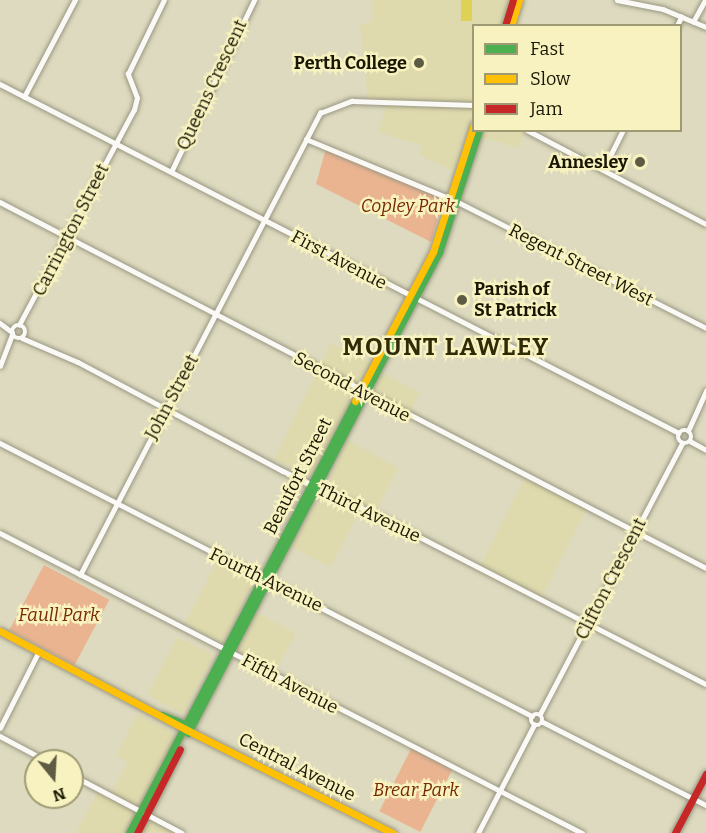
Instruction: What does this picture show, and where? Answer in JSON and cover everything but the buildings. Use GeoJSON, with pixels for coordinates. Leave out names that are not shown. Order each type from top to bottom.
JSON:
{"type":"FeatureCollection","features":[{"type":"Feature","properties":{"kind":"main road"},"geometry":{"type":"LineString","coordinates":[[506,24],[513,0]]}},
{"type":"Feature","properties":{"kind":"main road"},"geometry":{"type":"LineString","coordinates":[[512,24],[519,0]]}},
{"type":"Feature","properties":{"kind":"main road","name":"Beaufort Street"},"geometry":{"type":"LineString","coordinates":[[129,833],[144,812],[361,393],[439,252],[472,131]]}},
{"type":"Feature","properties":{"kind":"main road","name":"Beaufort Street"},"geometry":{"type":"LineString","coordinates":[[453,200],[478,132]]}},
{"type":"Feature","properties":{"kind":"main road","name":"Central Avenue"},"geometry":{"type":"LineString","coordinates":[[0,631],[393,833]]}},
{"type":"Feature","properties":{"kind":"main road"},"geometry":{"type":"LineString","coordinates":[[675,833],[706,774]]}},
{"type":"Feature","properties":{"kind":"main road","name":"Beaufort Street"},"geometry":{"type":"LineString","coordinates":[[137,833],[144,812]]}},
{"type":"Feature","properties":{"kind":"street"},"geometry":{"type":"LineString","coordinates":[[24,97],[75,0]]}},
{"type":"Feature","properties":{"kind":"street","name":"Carrington Street"},"geometry":{"type":"LineString","coordinates":[[14,330],[25,319],[136,104],[128,78],[129,69],[164,0]]}},
{"type":"Feature","properties":{"kind":"street","name":"Queens Crescent"},"geometry":{"type":"LineString","coordinates":[[172,170],[254,0]]}},
{"type":"Feature","properties":{"kind":"street"},"geometry":{"type":"LineString","coordinates":[[617,0],[681,17],[706,27]]}},
{"type":"Feature","properties":{"kind":"street"},"geometry":{"type":"LineString","coordinates":[[693,22],[705,0]]}},
{"type":"Feature","properties":{"kind":"street"},"geometry":{"type":"LineString","coordinates":[[677,24],[681,17]]}},
{"type":"Feature","properties":{"kind":"street","name":"First Avenue"},"geometry":{"type":"LineString","coordinates":[[0,84],[172,170],[412,299],[679,433]]}},
{"type":"Feature","properties":{"kind":"street","name":"John Street"},"geometry":{"type":"LineString","coordinates":[[80,575],[320,113],[348,101],[472,104]]}},
{"type":"Feature","properties":{"kind":"street"},"geometry":{"type":"LineString","coordinates":[[530,132],[706,225]]}},
{"type":"Feature","properties":{"kind":"street"},"geometry":{"type":"LineString","coordinates":[[603,170],[622,132]]}},
{"type":"Feature","properties":{"kind":"street","name":"Regent Street West"},"geometry":{"type":"LineString","coordinates":[[306,139],[453,200],[706,328]]}},
{"type":"Feature","properties":{"kind":"street","name":"Second Avenue"},"geometry":{"type":"LineString","coordinates":[[0,202],[361,393],[706,568]]}},
{"type":"Feature","properties":{"kind":"street","name":"Carrington Street"},"geometry":{"type":"LineString","coordinates":[[25,319],[25,331]]}},
{"type":"Feature","properties":{"kind":"street"},"geometry":{"type":"LineString","coordinates":[[2,324],[14,330],[20,339]]}},
{"type":"Feature","properties":{"kind":"street"},"geometry":{"type":"LineString","coordinates":[[0,366],[9,348],[14,330]]}},
{"type":"Feature","properties":{"kind":"street","name":"Third Avenue"},"geometry":{"type":"LineString","coordinates":[[14,330],[25,331],[32,340]]}},
{"type":"Feature","properties":{"kind":"street"},"geometry":{"type":"LineString","coordinates":[[9,348],[20,339],[25,331]]}},
{"type":"Feature","properties":{"kind":"street","name":"Third Avenue"},"geometry":{"type":"LineString","coordinates":[[20,339],[32,340],[167,408],[313,486],[706,684]]}},
{"type":"Feature","properties":{"kind":"street"},"geometry":{"type":"LineString","coordinates":[[690,441],[688,431],[706,391]]}},
{"type":"Feature","properties":{"kind":"street"},"geometry":{"type":"LineString","coordinates":[[688,431],[679,433],[682,443],[690,441],[706,450]]}},
{"type":"Feature","properties":{"kind":"street","name":"Fourth Avenue"},"geometry":{"type":"LineString","coordinates":[[0,443],[532,716]]}},
{"type":"Feature","properties":{"kind":"street","name":"Clifton Crescent"},"geometry":{"type":"LineString","coordinates":[[540,714],[682,443]]}},
{"type":"Feature","properties":{"kind":"street","name":"Fifth Avenue"},"geometry":{"type":"LineString","coordinates":[[0,533],[582,833]]}},
{"type":"Feature","properties":{"kind":"street"},"geometry":{"type":"LineString","coordinates":[[0,728],[39,651]]}},
{"type":"Feature","properties":{"kind":"street"},"geometry":{"type":"LineString","coordinates":[[478,833],[534,725],[532,716],[540,714],[543,722],[706,805]]}},
{"type":"Feature","properties":{"kind":"street"},"geometry":{"type":"LineString","coordinates":[[534,725],[543,722]]}},
{"type":"Feature","properties":{"kind":"street"},"geometry":{"type":"LineString","coordinates":[[0,736],[24,749]]}},
{"type":"Feature","properties":{"kind":"street"},"geometry":{"type":"LineString","coordinates":[[84,780],[182,833]]}},
{"type":"Feature","properties":{"kind":"shaded area","name":"Perth College"},"geometry":{"type":"Polygon","coordinates":[[[372,0],[511,0],[516,21],[529,24],[472,24],[472,132],[525,132],[518,148],[464,132],[453,171],[420,155],[423,146],[378,132],[388,101],[368,101],[360,24],[371,22],[372,0]]]}},
{"type":"Feature","properties":{"kind":"shaded area"},"geometry":{"type":"Polygon","coordinates":[[[461,0],[472,0],[472,21],[461,21],[461,0]]]}},
{"type":"Feature","properties":{"kind":"shaded area"},"geometry":{"type":"Polygon","coordinates":[[[331,343],[370,362],[313,478],[274,459],[331,343]]]}},
{"type":"Feature","properties":{"kind":"shaded area"},"geometry":{"type":"Polygon","coordinates":[[[381,372],[420,393],[407,417],[368,397],[381,372]]]}},
{"type":"Feature","properties":{"kind":"shaded area"},"geometry":{"type":"Polygon","coordinates":[[[346,439],[398,468],[375,514],[362,508],[330,567],[292,547],[321,495],[358,507],[327,488],[346,439]]]}},
{"type":"Feature","properties":{"kind":"shaded area"},"geometry":{"type":"Polygon","coordinates":[[[526,476],[587,507],[541,598],[480,567],[526,476]]]}},
{"type":"Feature","properties":{"kind":"shaded area"},"geometry":{"type":"Polygon","coordinates":[[[216,563],[253,582],[223,643],[185,624],[216,563]]]}},
{"type":"Feature","properties":{"kind":"shaded area"},"geometry":{"type":"Polygon","coordinates":[[[256,612],[296,633],[274,675],[234,653],[256,612]]]}},
{"type":"Feature","properties":{"kind":"shaded area"},"geometry":{"type":"Polygon","coordinates":[[[177,638],[210,652],[212,659],[183,714],[147,695],[177,638]]]}},
{"type":"Feature","properties":{"kind":"shaded area"},"geometry":{"type":"Polygon","coordinates":[[[137,714],[172,732],[174,738],[164,758],[125,833],[76,833],[99,789],[111,795],[128,762],[116,756],[137,714]]]}},
{"type":"Feature","properties":{"kind":"shaded area"},"geometry":{"type":"Polygon","coordinates":[[[150,815],[176,830],[175,833],[142,832],[150,815]]]}},
{"type":"Feature","properties":{"kind":"green space","name":"Copley Park"},"geometry":{"type":"Polygon","coordinates":[[[327,145],[444,198],[431,242],[316,184],[327,145]]]}},
{"type":"Feature","properties":{"kind":"green space","name":"Faull Park"},"geometry":{"type":"Polygon","coordinates":[[[44,565],[109,600],[75,665],[9,630],[44,565]]]}},
{"type":"Feature","properties":{"kind":"green space","name":"Brear Park"},"geometry":{"type":"Polygon","coordinates":[[[412,747],[453,768],[420,832],[379,811],[412,747]]]}},
{"type":"Feature","properties":{"kind":"traffic: fast"},"geometry":{"type":"LineString","coordinates":[[188,733],[439,252],[478,132]]}},
{"type":"Feature","properties":{"kind":"traffic: fast"},"geometry":{"type":"LineString","coordinates":[[129,833],[355,401]]}},
{"type":"Feature","properties":{"kind":"traffic: fast"},"geometry":{"type":"LineString","coordinates":[[162,715],[187,725]]}},
{"type":"Feature","properties":{"kind":"traffic: slow"},"geometry":{"type":"LineString","coordinates":[[512,24],[519,0]]}},
{"type":"Feature","properties":{"kind":"traffic: slow"},"geometry":{"type":"LineString","coordinates":[[355,401],[433,252],[472,130]]}},
{"type":"Feature","properties":{"kind":"traffic: slow"},"geometry":{"type":"LineString","coordinates":[[0,631],[185,729]]}},
{"type":"Feature","properties":{"kind":"traffic: slow"},"geometry":{"type":"LineString","coordinates":[[185,729],[393,833]]}},
{"type":"Feature","properties":{"kind":"traffic: jam"},"geometry":{"type":"LineString","coordinates":[[506,24],[513,0]]}},
{"type":"Feature","properties":{"kind":"traffic: jam"},"geometry":{"type":"LineString","coordinates":[[137,833],[180,749]]}},
{"type":"Feature","properties":{"kind":"traffic: jam"},"geometry":{"type":"LineString","coordinates":[[675,833],[706,774]]}},
{"type":"Feature","properties":{"kind":"place","name":"Perth College"},"geometry":{"type":"Point","coordinates":[419,63]}},
{"type":"Feature","properties":{"kind":"place","name":"Annesley"},"geometry":{"type":"Point","coordinates":[640,162]}},
{"type":"Feature","properties":{"kind":"place","name":"Parish of St Patrick"},"geometry":{"type":"Point","coordinates":[462,300]}},
{"type":"Feature","properties":{"kind":"district","name":"MOUNT LAWLEY"},"geometry":{"type":"Point","coordinates":[446,348]}}]}
